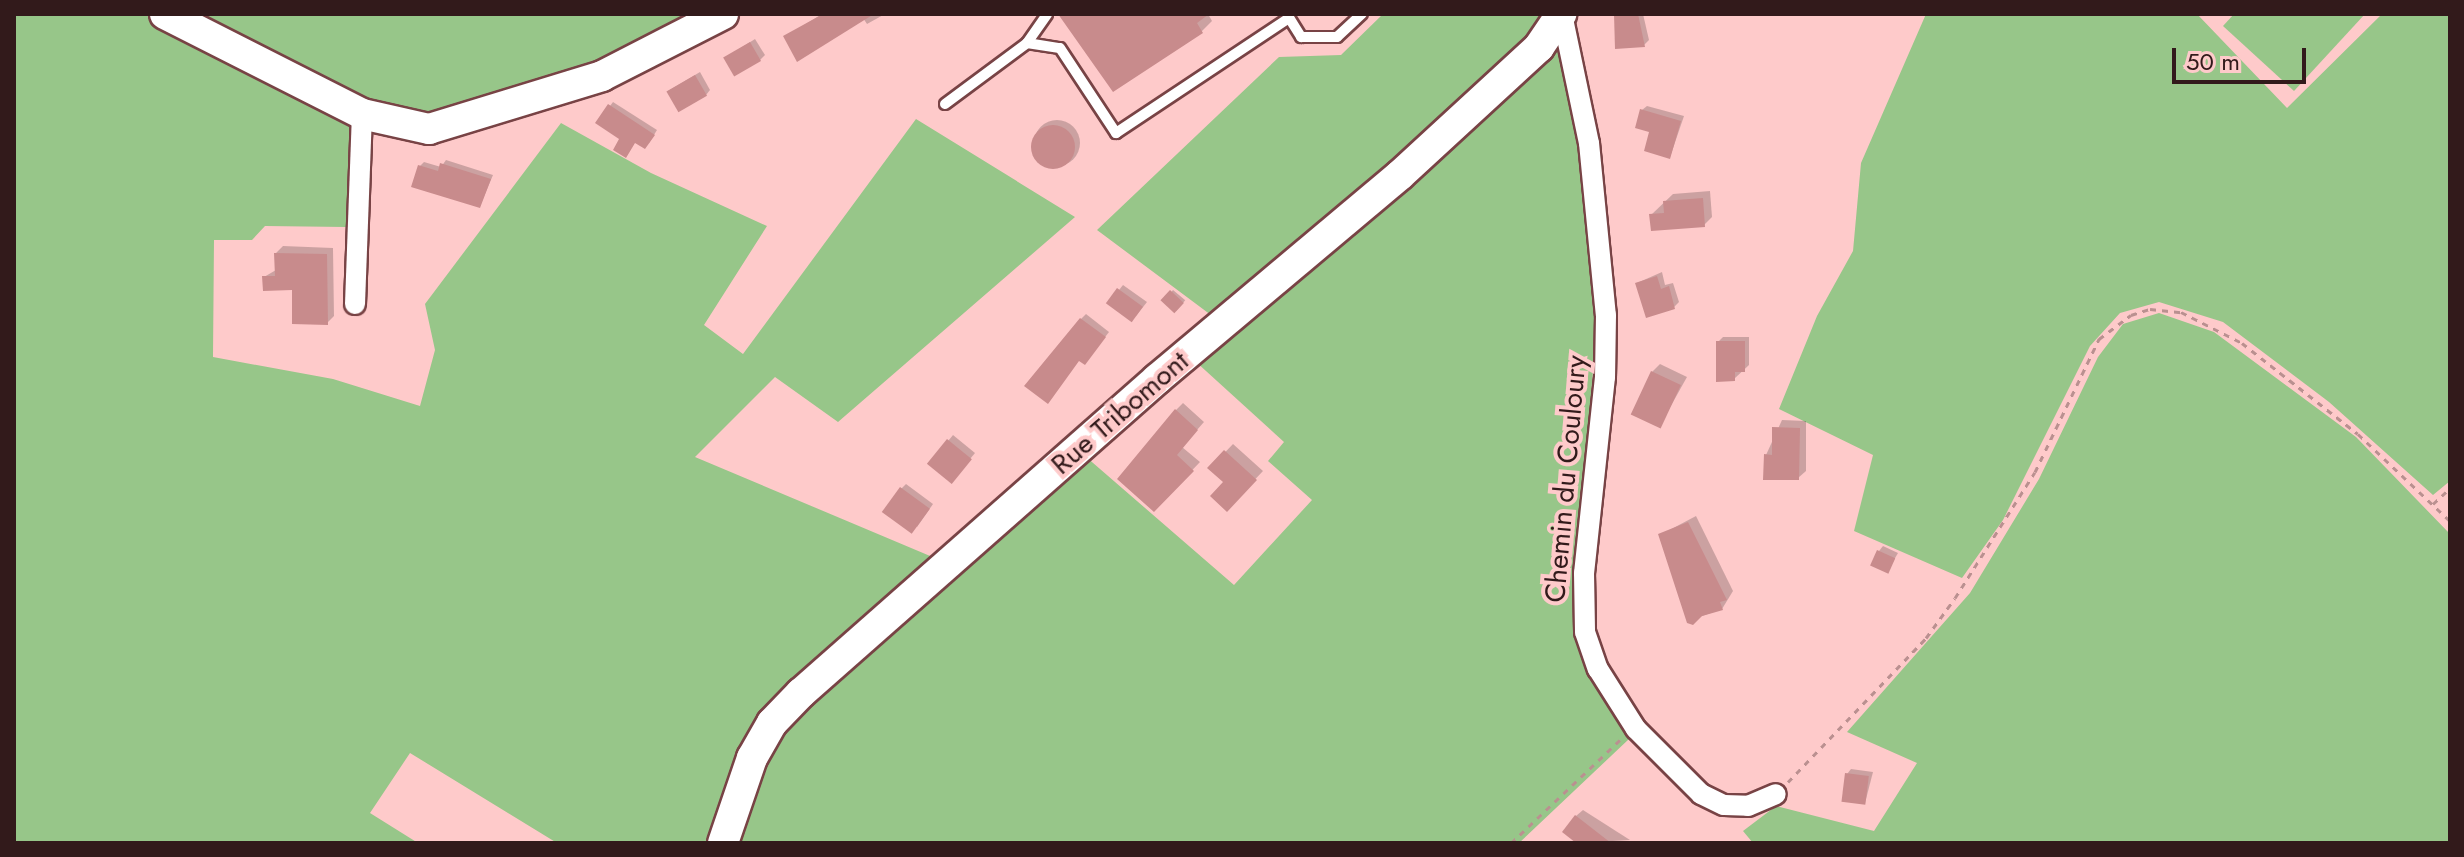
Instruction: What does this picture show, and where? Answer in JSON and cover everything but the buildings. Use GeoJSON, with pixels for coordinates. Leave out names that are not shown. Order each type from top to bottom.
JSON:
{"type":"FeatureCollection","features":[{"type":"Feature","properties":{"kind":"street"},"geometry":{"type":"LineString","coordinates":[[165,14],[362,114],[406,128],[451,126],[602,76],[723,14]]}},
{"type":"Feature","properties":{"kind":"street","name":"Chemin du Couloury"},"geometry":{"type":"LineString","coordinates":[[1561,14],[1589,143],[1606,315],[1605,377],[1582,613],[1598,669],[1636,729],[1701,794],[1724,805],[1748,806],[1776,794]]}},
{"type":"Feature","properties":{"kind":"street","name":"Rue Tribomont"},"geometry":{"type":"LineString","coordinates":[[723,843],[752,758],[772,723],[801,693],[1157,379],[1400,175],[1539,47],[1561,14]]}},
{"type":"Feature","properties":{"kind":"street"},"geometry":{"type":"LineString","coordinates":[[355,304],[362,114]]}},
{"type":"Feature","properties":{"kind":"lane"},"geometry":{"type":"LineString","coordinates":[[945,104],[1027,43],[1047,14]]}},
{"type":"Feature","properties":{"kind":"lane"},"geometry":{"type":"LineString","coordinates":[[1027,43],[1060,48],[1116,133],[1288,16],[1301,37],[1337,37],[1362,14]]}},
{"type":"Feature","properties":{"kind":"path"},"geometry":{"type":"LineString","coordinates":[[1776,794],[1855,715],[1955,598],[2035,472],[2099,339],[2131,315],[2164,309],[2181,312],[2242,343],[2358,434],[2450,521]]}},
{"type":"Feature","properties":{"kind":"path"},"geometry":{"type":"LineString","coordinates":[[2433,504],[2450,488]]}},
{"type":"Feature","properties":{"kind":"path"},"geometry":{"type":"LineString","coordinates":[[1511,843],[1636,729]]}},
{"type":"Feature","properties":{"kind":"green space"},"geometry":{"type":"Polygon","coordinates":[[[14,14],[148,14],[350,116],[346,227],[265,226],[252,240],[214,240],[213,357],[333,379],[420,406],[435,350],[425,304],[561,123],[651,173],[767,226],[704,325],[743,354],[916,119],[1075,217],[838,422],[775,377],[695,457],[942,561],[779,698],[712,843],[557,843],[410,753],[370,813],[418,843],[14,843],[14,14]]]}},
{"type":"Feature","properties":{"kind":"green space"},"geometry":{"type":"Polygon","coordinates":[[[184,14],[702,14],[604,64],[434,115],[382,112],[184,14]]]}},
{"type":"Feature","properties":{"kind":"green space"},"geometry":{"type":"Polygon","coordinates":[[[1383,14],[1544,14],[1534,42],[1219,321],[1097,230],[1279,57],[1341,55],[1383,14]]]}},
{"type":"Feature","properties":{"kind":"green space"},"geometry":{"type":"Polygon","coordinates":[[[1926,14],[2197,14],[2287,108],[2382,14],[2450,14],[2450,481],[2433,495],[2329,402],[2223,322],[2159,302],[2120,313],[2090,346],[2003,520],[1962,578],[1854,531],[1873,455],[1779,409],[1817,316],[1853,251],[1861,163],[1926,14]]]}},
{"type":"Feature","properties":{"kind":"green space"},"geometry":{"type":"Polygon","coordinates":[[[2234,14],[2365,14],[2294,91],[2223,26],[2234,14]]]}},
{"type":"Feature","properties":{"kind":"green space"},"geometry":{"type":"Polygon","coordinates":[[[1553,47],[1565,52],[1585,178],[1596,333],[1574,611],[1584,653],[1629,739],[1519,843],[730,843],[745,789],[791,716],[1085,456],[1234,585],[1312,500],[1268,461],[1284,442],[1195,361],[1538,70],[1553,47]]]}},
{"type":"Feature","properties":{"kind":"green space"},"geometry":{"type":"Polygon","coordinates":[[[2159,313],[2214,332],[2356,437],[2450,534],[2450,843],[1753,843],[1743,831],[1776,806],[1874,831],[1917,763],[1847,732],[1970,593],[2039,479],[2098,357],[2123,324],[2159,313]]]}}]}
